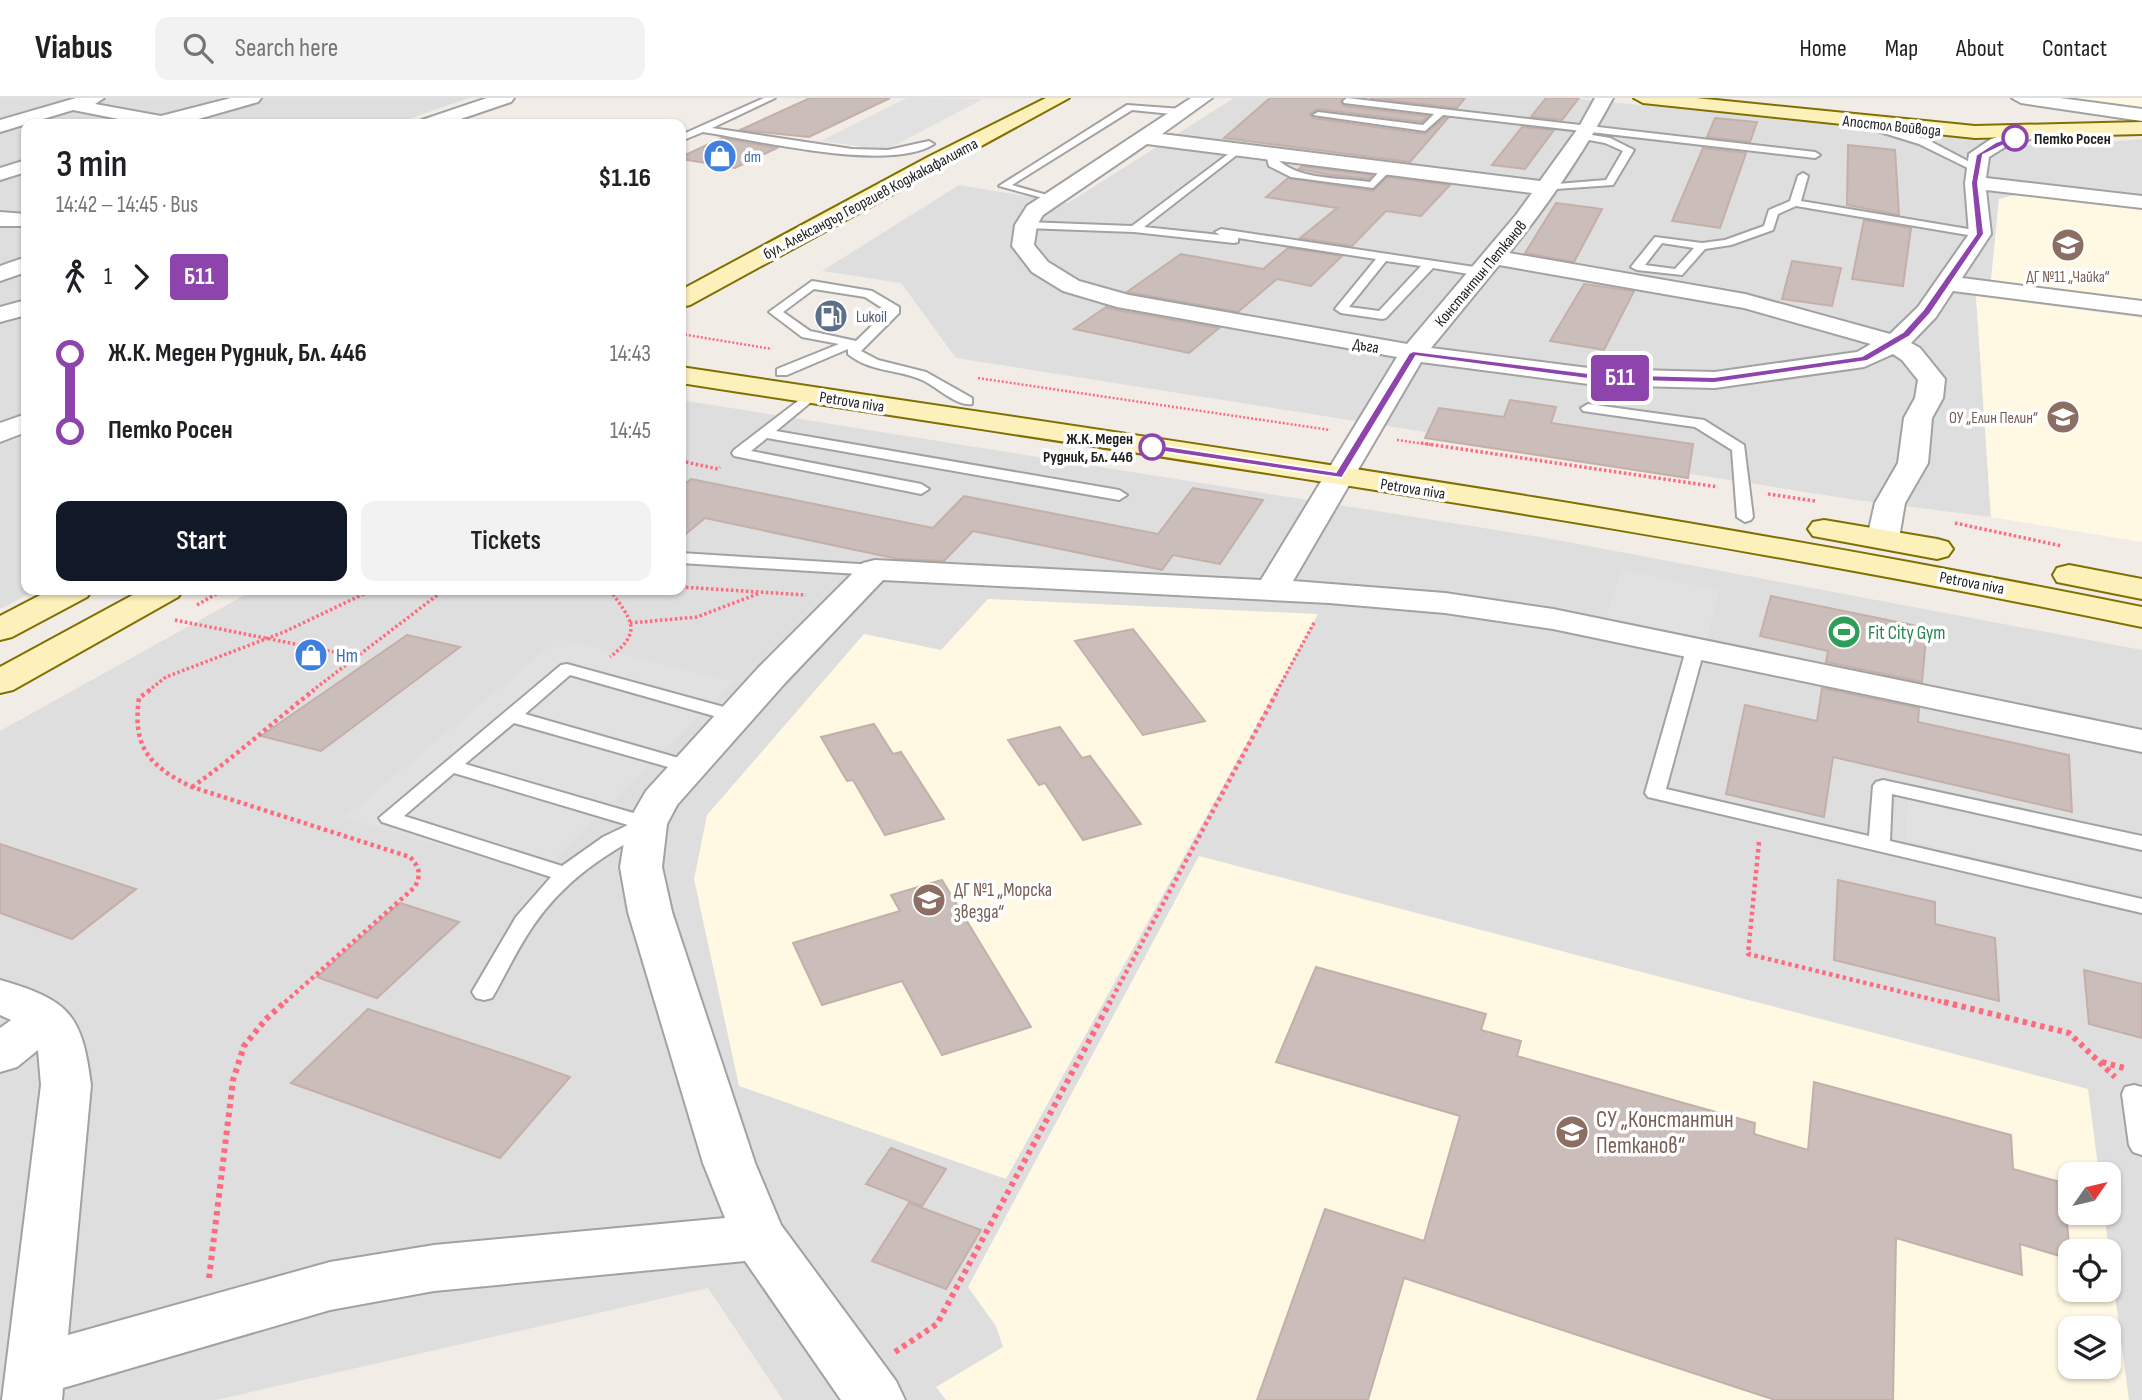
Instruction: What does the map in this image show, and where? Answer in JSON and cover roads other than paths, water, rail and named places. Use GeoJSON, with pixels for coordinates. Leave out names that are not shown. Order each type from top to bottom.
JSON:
{"type":"FeatureCollection","features":[{"type":"Feature","properties":{"kind":"street"},"geometry":{"type":"LineString","coordinates":[[26,119],[95,98]]}},
{"type":"Feature","properties":{"kind":"street"},"geometry":{"type":"LineString","coordinates":[[176,119],[252,98]]}},
{"type":"Feature","properties":{"kind":"street"},"geometry":{"type":"LineString","coordinates":[[444,119],[505,98]]}},
{"type":"Feature","properties":{"kind":"street","name":"бул. Александър Георгиев Коджакафалията"},"geometry":{"type":"LineString","coordinates":[[848,186],[1025,98]]}},
{"type":"Feature","properties":{"kind":"street","name":"бул. Александър Георгиев Коджакафалията"},"geometry":{"type":"LineString","coordinates":[[686,297],[935,161],[1060,98]]}},
{"type":"Feature","properties":{"kind":"street","name":"Константин Петканов"},"geometry":{"type":"LineString","coordinates":[[1270,592],[1413,353],[1524,220],[1585,132],[1604,98]]}},
{"type":"Feature","properties":{"kind":"street","name":"Апостол Войвода"},"geometry":{"type":"LineString","coordinates":[[1643,98],[1975,132],[2142,128]]}},
{"type":"Feature","properties":{"kind":"street"},"geometry":{"type":"LineString","coordinates":[[2021,98],[2142,115]]}},
{"type":"Feature","properties":{"kind":"street"},"geometry":{"type":"LineString","coordinates":[[1026,225],[1035,211],[1050,199],[1145,138],[1192,102]]}},
{"type":"Feature","properties":{"kind":"street"},"geometry":{"type":"LineString","coordinates":[[8,104],[53,111]]}},
{"type":"Feature","properties":{"kind":"street"},"geometry":{"type":"LineString","coordinates":[[72,105],[141,119]]}},
{"type":"Feature","properties":{"kind":"street"},"geometry":{"type":"LineString","coordinates":[[0,127],[21,121]]}},
{"type":"Feature","properties":{"kind":"street"},"geometry":{"type":"LineString","coordinates":[[1980,234],[1975,176],[1979,155],[1998,143],[2033,132]]}},
{"type":"Feature","properties":{"kind":"street"},"geometry":{"type":"LineString","coordinates":[[1145,138],[1545,188]]}},
{"type":"Feature","properties":{"kind":"street"},"geometry":{"type":"LineString","coordinates":[[0,174],[21,168]]}},
{"type":"Feature","properties":{"kind":"street"},"geometry":{"type":"LineString","coordinates":[[1975,176],[2142,202]]}},
{"type":"Feature","properties":{"kind":"street","name":"бул. Александър Георгиев Коджакафалията"},"geometry":{"type":"LineString","coordinates":[[788,217],[825,198]]}},
{"type":"Feature","properties":{"kind":"street","name":"Дъга"},"geometry":{"type":"LineString","coordinates":[[1026,225],[1023,246],[1040,267],[1071,286],[1126,302],[1413,353],[1596,377],[1714,380],[1864,359],[1893,343],[1920,319],[1948,283],[1980,234]]}},
{"type":"Feature","properties":{"kind":"street"},"geometry":{"type":"LineString","coordinates":[[1487,264],[1745,300],[1893,343],[1911,355],[1932,379],[1930,398],[1918,418],[1913,463],[1889,503],[1886,525]]}},
{"type":"Feature","properties":{"kind":"street"},"geometry":{"type":"LineString","coordinates":[[0,274],[21,266]]}},
{"type":"Feature","properties":{"kind":"street"},"geometry":{"type":"LineString","coordinates":[[1948,283],[2142,308]]}},
{"type":"Feature","properties":{"kind":"street","name":"Petrova niva"},"geometry":{"type":"LineString","coordinates":[[686,358],[1351,456],[2142,617]]}},
{"type":"Feature","properties":{"kind":"street","name":"Petrova niva"},"geometry":{"type":"LineString","coordinates":[[686,376],[811,395],[1351,456],[1743,504],[1886,525],[2142,589]]}},
{"type":"Feature","properties":{"kind":"street"},"geometry":{"type":"LineString","coordinates":[[0,433],[21,424]]}},
{"type":"Feature","properties":{"kind":"street"},"geometry":{"type":"LineString","coordinates":[[867,1387],[759,1237],[729,1163],[650,912],[641,867],[647,824],[660,800],[860,584],[1329,593],[1445,603],[1553,619],[2142,741]]}},
{"type":"Feature","properties":{"kind":"street"},"geometry":{"type":"LineString","coordinates":[[0,630],[66,595]]}},
{"type":"Feature","properties":{"kind":"street"},"geometry":{"type":"LineString","coordinates":[[0,682],[157,595]]}},
{"type":"Feature","properties":{"kind":"street"},"geometry":{"type":"LineString","coordinates":[[0,996],[47,1017],[61,1037],[66,1085],[34,1385],[203,1324],[330,1286],[433,1268],[759,1237]]}},
{"type":"Feature","properties":{"kind":"street"},"geometry":{"type":"LineString","coordinates":[[0,1054],[47,1017]]}},
{"type":"Feature","properties":{"kind":"lane"},"geometry":{"type":"LineString","coordinates":[[686,136],[771,98]]}},
{"type":"Feature","properties":{"kind":"lane"},"geometry":{"type":"LineString","coordinates":[[1347,101],[1443,110],[1585,132],[1815,155]]}},
{"type":"Feature","properties":{"kind":"lane"},"geometry":{"type":"LineString","coordinates":[[1050,199],[1004,186],[1130,107],[1192,102]]}},
{"type":"Feature","properties":{"kind":"lane"},"geometry":{"type":"LineString","coordinates":[[1318,116],[1425,128],[1443,110]]}},
{"type":"Feature","properties":{"kind":"lane"},"geometry":{"type":"LineString","coordinates":[[1853,121],[1898,131],[1940,147],[1975,176]]}},
{"type":"Feature","properties":{"kind":"lane"},"geometry":{"type":"LineString","coordinates":[[702,129],[852,152],[888,153],[929,144]]}},
{"type":"Feature","properties":{"kind":"lane"},"geometry":{"type":"LineString","coordinates":[[1545,188],[1609,183],[1629,150],[1585,132]]}},
{"type":"Feature","properties":{"kind":"lane"},"geometry":{"type":"LineString","coordinates":[[1135,229],[1239,149]]}},
{"type":"Feature","properties":{"kind":"lane"},"geometry":{"type":"LineString","coordinates":[[1795,203],[1803,176]]}},
{"type":"Feature","properties":{"kind":"lane"},"geometry":{"type":"LineString","coordinates":[[1702,246],[1678,273],[1637,267],[1660,239],[1702,246],[1727,243],[1769,229],[1773,212],[1795,203],[1980,234]]}},
{"type":"Feature","properties":{"kind":"lane"},"geometry":{"type":"LineString","coordinates":[[1026,225],[1135,229],[1218,240],[1270,240]]}},
{"type":"Feature","properties":{"kind":"lane"},"geometry":{"type":"LineString","coordinates":[[1221,232],[1382,259],[1487,264]]}},
{"type":"Feature","properties":{"kind":"lane"},"geometry":{"type":"LineString","coordinates":[[1382,259],[1340,309],[1382,315],[1431,263]]}},
{"type":"Feature","properties":{"kind":"lane"},"geometry":{"type":"LineString","coordinates":[[782,372],[856,342],[895,310],[868,293],[812,285],[775,312],[806,334],[856,342]]}},
{"type":"Feature","properties":{"kind":"lane"},"geometry":{"type":"LineString","coordinates":[[856,342],[853,351],[861,359],[914,372],[945,385],[967,401]]}},
{"type":"Feature","properties":{"kind":"lane"},"geometry":{"type":"LineString","coordinates":[[811,395],[739,453],[921,489]]}},
{"type":"Feature","properties":{"kind":"lane"},"geometry":{"type":"LineString","coordinates":[[1588,408],[1699,422],[1739,448],[1743,504]]}},
{"type":"Feature","properties":{"kind":"lane"},"geometry":{"type":"LineString","coordinates":[[764,433],[1119,495]]}},
{"type":"Feature","properties":{"kind":"lane"},"geometry":{"type":"LineString","coordinates":[[686,559],[860,584]]}},
{"type":"Feature","properties":{"kind":"lane"},"geometry":{"type":"LineString","coordinates":[[1695,650],[1655,793],[2142,906]]}},
{"type":"Feature","properties":{"kind":"lane"},"geometry":{"type":"LineString","coordinates":[[565,874],[389,818],[568,669],[735,716]]}},
{"type":"Feature","properties":{"kind":"lane"},"geometry":{"type":"LineString","coordinates":[[511,716],[689,767]]}},
{"type":"Feature","properties":{"kind":"lane"},"geometry":{"type":"LineString","coordinates":[[450,766],[647,824]]}},
{"type":"Feature","properties":{"kind":"lane"},"geometry":{"type":"LineString","coordinates":[[1878,844],[1883,786],[2142,843]]}},
{"type":"Feature","properties":{"kind":"lane"},"geometry":{"type":"LineString","coordinates":[[484,992],[524,922],[565,874],[610,842],[647,824]]}},
{"type":"Feature","properties":{"kind":"lane"},"geometry":{"type":"LineString","coordinates":[[2138,1095],[2142,1145]]}},
{"type":"Feature","properties":{"kind":"place","name":"Петко Росен"},"geometry":{"type":"Point","coordinates":[2015,138]}},
{"type":"Feature","properties":{"kind":"place","name":"dm"},"geometry":{"type":"Point","coordinates":[720,156]}},
{"type":"Feature","properties":{"kind":"place","name":"ДГ №11 „Чайка“"},"geometry":{"type":"Point","coordinates":[2068,245]}},
{"type":"Feature","properties":{"kind":"place","name":"Lukoil"},"geometry":{"type":"Point","coordinates":[831,316]}},
{"type":"Feature","properties":{"kind":"place","name":"ОУ „Елин Пелин“"},"geometry":{"type":"Point","coordinates":[2063,417]}},
{"type":"Feature","properties":{"kind":"place","name":"Ж.К. Меден Рудник, Бл. 446"},"geometry":{"type":"Point","coordinates":[1152,447]}},
{"type":"Feature","properties":{"kind":"place","name":"Fit City Gym"},"geometry":{"type":"Point","coordinates":[1844,632]}},
{"type":"Feature","properties":{"kind":"place","name":"Hm"},"geometry":{"type":"Point","coordinates":[311,655]}},
{"type":"Feature","properties":{"kind":"place","name":"ДГ №1 „Морска звезда“"},"geometry":{"type":"Point","coordinates":[929,900]}},
{"type":"Feature","properties":{"kind":"place","name":"СУ „Константин Петканов“"},"geometry":{"type":"Point","coordinates":[1572,1132]}}]}
